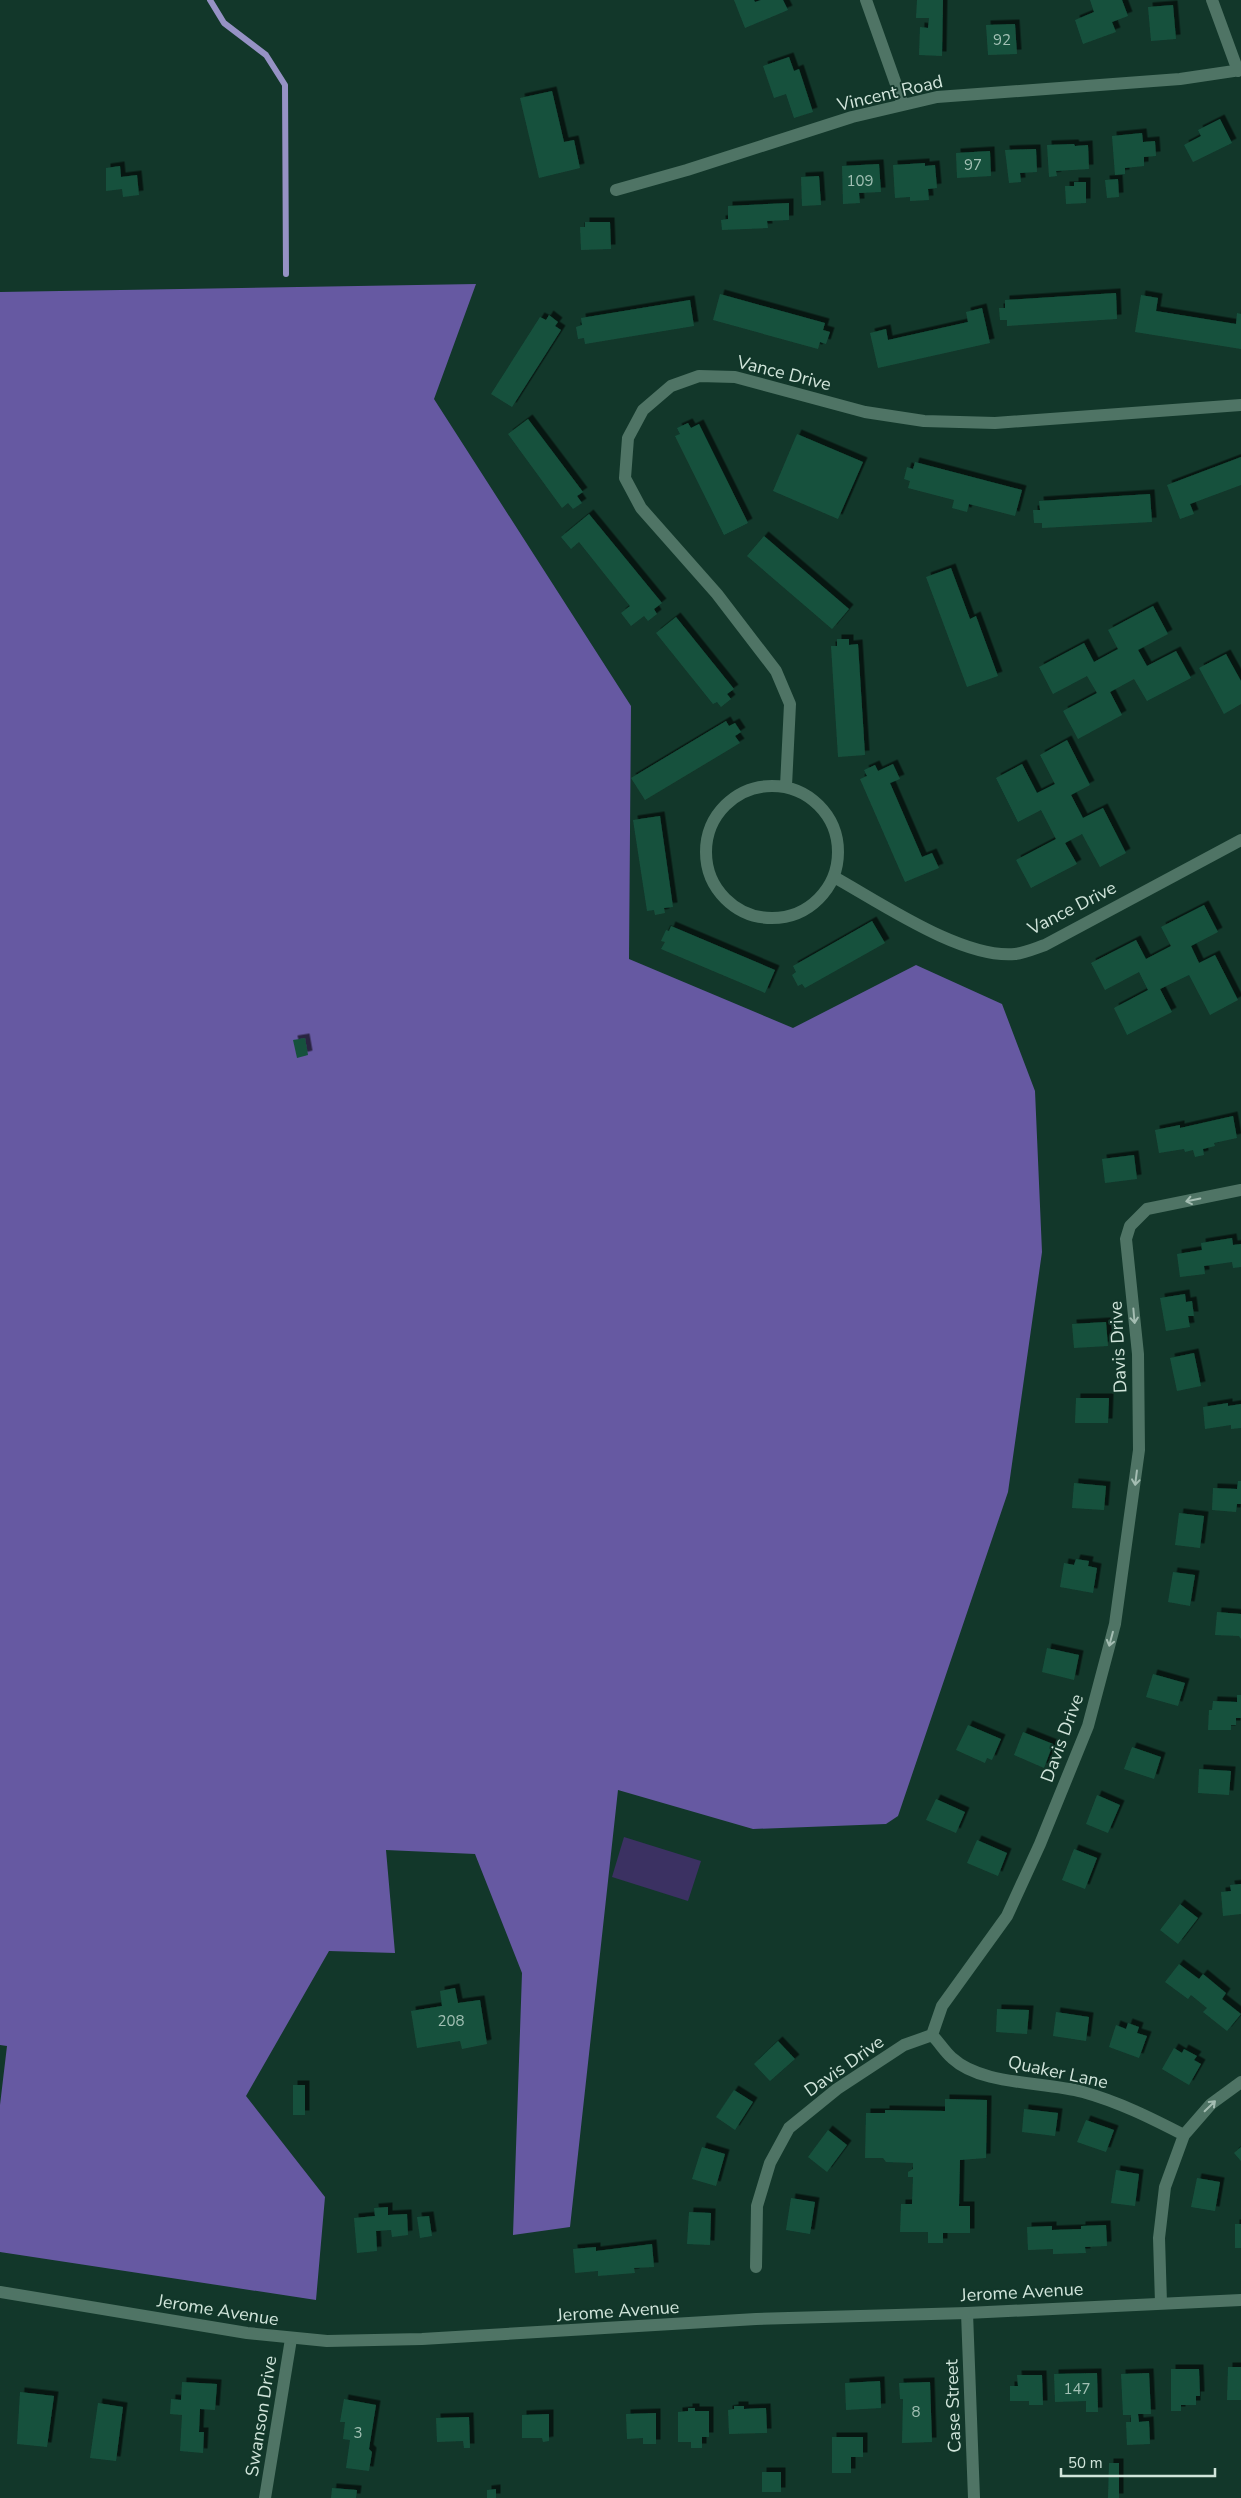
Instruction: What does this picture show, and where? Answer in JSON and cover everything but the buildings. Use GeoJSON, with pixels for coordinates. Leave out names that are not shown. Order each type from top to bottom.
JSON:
{"type":"FeatureCollection","features":[{"type":"Feature","properties":{"kind":"street"},"geometry":{"type":"LineString","coordinates":[[866,0],[902,104]]}},
{"type":"Feature","properties":{"kind":"street"},"geometry":{"type":"LineString","coordinates":[[1212,0],[1240,71]]}},
{"type":"Feature","properties":{"kind":"street","name":"Vincent Road"},"geometry":{"type":"LineString","coordinates":[[616,190],[687,170],[852,118],[902,104],[937,97],[1180,79],[1240,71]]}},
{"type":"Feature","properties":{"kind":"street","name":"Vance Drive"},"geometry":{"type":"LineString","coordinates":[[786,786],[790,704],[776,671],[717,594],[642,508],[625,478],[628,438],[643,410],[671,386],[699,376],[735,377],[865,412],[933,421],[995,423],[1241,405]]}},
{"type":"Feature","properties":{"kind":"street"},"geometry":{"type":"LineString","coordinates":[[759,786],[786,786],[804,793],[820,805],[831,820],[838,839],[839,858],[834,877],[824,894],[809,908],[791,916],[771,919],[750,915],[731,904],[716,889],[708,869],[706,847],[711,826],[722,808],[739,794],[759,786]]}},
{"type":"Feature","properties":{"kind":"street","name":"Vance Drive"},"geometry":{"type":"LineString","coordinates":[[834,877],[944,939],[990,951],[1016,954],[1045,945],[1241,840]]}},
{"type":"Feature","properties":{"kind":"street","name":"Davis Drive"},"geometry":{"type":"LineString","coordinates":[[756,2267],[756,2206],[770,2163],[789,2128],[837,2089],[904,2046],[932,2035],[942,2006],[1007,1916],[1040,1844],[1088,1726],[1116,1624],[1139,1450],[1138,1354],[1126,1239],[1130,1226],[1147,1209],[1241,1190]]}},
{"type":"Feature","properties":{"kind":"street","name":"Quaker Lane"},"geometry":{"type":"LineString","coordinates":[[932,2035],[952,2059],[976,2072],[1009,2081],[1040,2083],[1082,2091],[1128,2107],[1184,2135]]}},
{"type":"Feature","properties":{"kind":"street"},"geometry":{"type":"LineString","coordinates":[[1161,2303],[1161,2211],[1165,2187],[1184,2135],[1211,2104],[1241,2082]]}},
{"type":"Feature","properties":{"kind":"street","name":"Jerome Avenue"},"geometry":{"type":"LineString","coordinates":[[0,2292],[291,2339],[327,2341],[422,2339],[756,2319],[967,2313],[1241,2300]]}},
{"type":"Feature","properties":{"kind":"street","name":"Case Street"},"geometry":{"type":"LineString","coordinates":[[967,2313],[974,2498]]}},
{"type":"Feature","properties":{"kind":"street","name":"Swanson Drive"},"geometry":{"type":"LineString","coordinates":[[265,2498],[291,2339]]}},
{"type":"Feature","properties":{"kind":"shaded area"},"geometry":{"type":"Polygon","coordinates":[[[476,284],[434,399],[631,706],[629,959],[793,1028],[916,965],[1002,1004],[1035,1091],[1042,1252],[1008,1492],[898,1816],[886,1824],[753,1829],[618,1790],[570,2227],[513,2235],[522,1973],[475,1854],[386,1850],[395,1953],[329,1951],[246,2096],[325,2197],[316,2300],[0,2252],[0,2105],[7,2046],[0,2045],[0,292],[476,284]]]}},
{"type":"Feature","properties":{"kind":"shaded area"},"geometry":{"type":"Polygon","coordinates":[[[624,1837],[701,1861],[688,1901],[612,1877],[624,1837]]]}},
{"type":"Feature","properties":{"kind":"waterway"},"geometry":{"type":"LineString","coordinates":[[210,0],[224,23],[266,55],[285,85],[286,274]]}}]}
